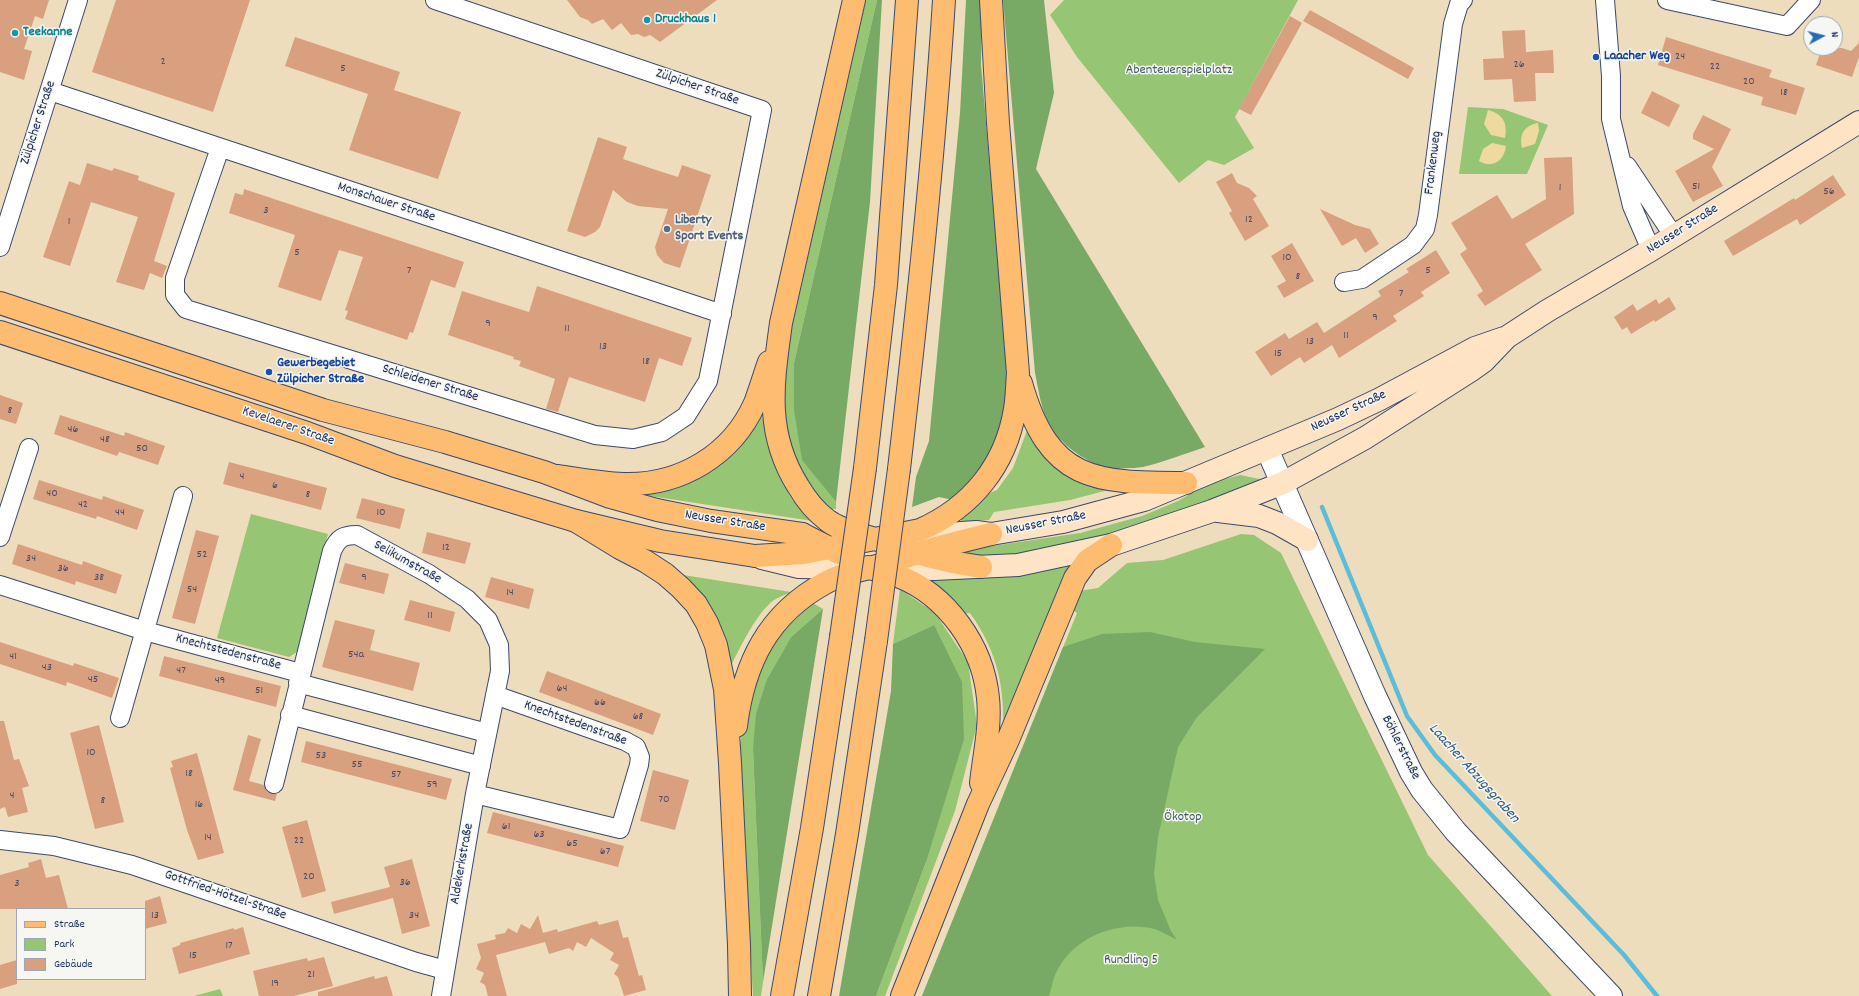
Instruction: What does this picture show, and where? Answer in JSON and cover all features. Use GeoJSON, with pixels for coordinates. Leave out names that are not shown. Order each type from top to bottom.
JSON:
{"type":"FeatureCollection","features":[{"type":"Feature","properties":{"kind":"main road"},"geometry":{"type":"LineString","coordinates":[[854,0],[781,323],[775,371],[773,408],[777,438],[787,469],[804,496],[828,521],[844,529],[914,554],[981,567]]}},
{"type":"Feature","properties":{"kind":"main road"},"geometry":{"type":"LineString","coordinates":[[782,996],[812,828],[865,468],[886,285],[907,0]]}},
{"type":"Feature","properties":{"kind":"main road"},"geometry":{"type":"LineString","coordinates":[[819,996],[847,834],[876,641],[899,469],[920,288],[935,130],[944,0]]}},
{"type":"Feature","properties":{"kind":"main road"},"geometry":{"type":"LineString","coordinates":[[755,556],[804,553],[920,530],[961,507],[979,490],[998,463],[1009,437],[1015,409],[1018,373],[998,123],[991,0]]}},
{"type":"Feature","properties":{"kind":"main road","name":"Neusser Straße"},"geometry":{"type":"LineString","coordinates":[[576,521],[660,540],[755,556],[799,567],[934,569],[1018,565],[1058,558],[1111,545],[1212,511],[1283,483],[1365,438],[1470,371],[1484,361],[1507,337],[1547,311],[1651,250],[1859,122]]}},
{"type":"Feature","properties":{"kind":"main road","name":"Kevelaerer Straße"},"geometry":{"type":"LineString","coordinates":[[0,303],[323,410],[445,442],[557,476]]}},
{"type":"Feature","properties":{"kind":"main road"},"geometry":{"type":"LineString","coordinates":[[557,476],[624,484],[649,483],[690,472],[714,457],[735,436],[754,404],[781,323]]}},
{"type":"Feature","properties":{"kind":"main road","name":"Kevelaerer Straße"},"geometry":{"type":"LineString","coordinates":[[0,332],[307,433],[395,466],[576,521]]}},
{"type":"Feature","properties":{"kind":"main road","name":"Neusser Straße"},"geometry":{"type":"LineString","coordinates":[[557,476],[610,497],[657,510],[711,521],[802,534],[874,539],[976,532],[991,534],[1063,522],[1144,500],[1267,449],[1380,399],[1475,348],[1507,337]]}},
{"type":"Feature","properties":{"kind":"main road"},"geometry":{"type":"LineString","coordinates":[[1018,373],[1027,403],[1037,428],[1051,449],[1068,464],[1088,475],[1107,480],[1141,483],[1186,483]]}},
{"type":"Feature","properties":{"kind":"main road"},"geometry":{"type":"LineString","coordinates":[[1212,511],[1259,516],[1277,523],[1307,540]]}},
{"type":"Feature","properties":{"kind":"main road"},"geometry":{"type":"LineString","coordinates":[[576,521],[665,574],[681,588],[696,604],[707,623],[716,645],[722,666],[730,763],[740,996]]}},
{"type":"Feature","properties":{"kind":"main road"},"geometry":{"type":"LineString","coordinates":[[802,534],[870,568],[899,576],[929,593],[961,626],[975,650],[984,676],[988,698],[989,715],[978,804]]}},
{"type":"Feature","properties":{"kind":"main road"},"geometry":{"type":"LineString","coordinates":[[730,763],[741,692],[752,660],[765,636],[786,612],[808,593],[840,576],[914,554],[991,534]]}},
{"type":"Feature","properties":{"kind":"main road"},"geometry":{"type":"LineString","coordinates":[[902,996],[978,804],[1008,740],[1075,578],[1086,561],[1111,545]]}},
{"type":"Feature","properties":{"kind":"street","name":"Zülpicher Straße"},"geometry":{"type":"LineString","coordinates":[[0,246],[78,0]]}},
{"type":"Feature","properties":{"kind":"street","name":"Zülpicher Straße"},"geometry":{"type":"LineString","coordinates":[[435,0],[762,110],[722,314]]}},
{"type":"Feature","properties":{"kind":"street","name":"Frankenweg"},"geometry":{"type":"LineString","coordinates":[[1344,282],[1362,279],[1407,250],[1413,245],[1424,229],[1428,215],[1453,24],[1459,4],[1463,0]]}},
{"type":"Feature","properties":{"kind":"street"},"geometry":{"type":"LineString","coordinates":[[1606,0],[1611,76],[1611,119],[1632,206],[1651,250]]}},
{"type":"Feature","properties":{"kind":"street"},"geometry":{"type":"LineString","coordinates":[[1667,0],[1787,26],[1811,0]]}},
{"type":"Feature","properties":{"kind":"street","name":"Monschauer Straße"},"geometry":{"type":"LineString","coordinates":[[50,91],[722,314]]}},
{"type":"Feature","properties":{"kind":"street","name":"Schleidener Straße"},"geometry":{"type":"LineString","coordinates":[[220,148],[175,278],[175,295],[186,309],[595,435],[633,438],[662,432],[686,416],[708,381],[722,314]]}},
{"type":"Feature","properties":{"kind":"street"},"geometry":{"type":"LineString","coordinates":[[1620,155],[1674,236]]}},
{"type":"Feature","properties":{"kind":"street"},"geometry":{"type":"LineString","coordinates":[[0,537],[29,448]]}},
{"type":"Feature","properties":{"kind":"street","name":"Böhlerstraße"},"geometry":{"type":"LineString","coordinates":[[1267,449],[1374,696],[1411,772],[1422,790],[1456,832],[1611,996]]}},
{"type":"Feature","properties":{"kind":"street"},"geometry":{"type":"LineString","coordinates":[[120,718],[183,496]]}},
{"type":"Feature","properties":{"kind":"street","name":"Selikumstraße"},"geometry":{"type":"LineString","coordinates":[[299,678],[332,551],[337,540],[346,535],[357,535],[429,574],[467,600],[488,620],[498,645],[500,671],[487,733]]}},
{"type":"Feature","properties":{"kind":"street","name":"Knechtstedenstraße"},"geometry":{"type":"LineString","coordinates":[[0,585],[299,678],[487,733]]}},
{"type":"Feature","properties":{"kind":"street"},"geometry":{"type":"LineString","coordinates":[[274,784],[299,678]]}},
{"type":"Feature","properties":{"kind":"street","name":"Knechtstedenstraße"},"geometry":{"type":"LineString","coordinates":[[476,794],[620,829],[639,765],[640,757],[636,747],[625,741],[495,695]]}},
{"type":"Feature","properties":{"kind":"street"},"geometry":{"type":"LineString","coordinates":[[290,715],[481,766]]}},
{"type":"Feature","properties":{"kind":"street","name":"Aldekerkstraße"},"geometry":{"type":"LineString","coordinates":[[441,996],[487,733]]}},
{"type":"Feature","properties":{"kind":"street","name":"Gottfried-Hötzel-Straße"},"geometry":{"type":"LineString","coordinates":[[0,840],[54,846],[132,865],[445,970]]}},
{"type":"Feature","properties":{"kind":"green space"},"geometry":{"type":"Polygon","coordinates":[[[866,0],[877,0],[794,363],[802,459],[836,502],[836,509],[824,509],[804,483],[785,441],[784,363],[866,0]]]}},
{"type":"Feature","properties":{"kind":"green space"},"geometry":{"type":"Polygon","coordinates":[[[877,0],[882,0],[870,202],[836,502],[802,460],[794,410],[794,363],[877,0]]]}},
{"type":"Feature","properties":{"kind":"green space"},"geometry":{"type":"Polygon","coordinates":[[[966,0],[982,0],[981,64],[1007,369],[1005,406],[995,444],[975,478],[953,500],[939,497],[912,507],[916,477],[929,441],[960,113],[966,0]]]}},
{"type":"Feature","properties":{"kind":"green space"},"geometry":{"type":"Polygon","coordinates":[[[1003,0],[1044,0],[1054,93],[1036,169],[1205,447],[1143,467],[1109,471],[1080,456],[1063,442],[1050,425],[1045,415],[1040,400],[1035,373],[1003,0]]]}},
{"type":"Feature","properties":{"kind":"green space","name":"Abenteuerspielplatz"},"geometry":{"type":"Polygon","coordinates":[[[1064,0],[1298,0],[1235,117],[1254,148],[1224,165],[1208,160],[1179,183],[1077,57],[1050,15],[1064,0]]]}},
{"type":"Feature","properties":{"kind":"green space"},"geometry":{"type":"Polygon","coordinates":[[[1468,107],[1503,109],[1548,125],[1527,174],[1459,174],[1468,107]]]}},
{"type":"Feature","properties":{"kind":"green space"},"geometry":{"type":"Polygon","coordinates":[[[757,413],[762,414],[776,470],[786,490],[793,501],[801,503],[819,522],[644,495],[645,489],[666,487],[757,413]]]}},
{"type":"Feature","properties":{"kind":"green space"},"geometry":{"type":"Polygon","coordinates":[[[1029,425],[1112,489],[1070,500],[994,512],[989,520],[963,522],[960,519],[987,494],[997,490],[1013,468],[1029,425]]]}},
{"type":"Feature","properties":{"kind":"green space"},"geometry":{"type":"Polygon","coordinates":[[[1240,475],[1265,480],[1135,530],[1007,558],[967,556],[964,553],[972,549],[1080,533],[1142,516],[1178,501],[1209,483],[1240,475]]]}},
{"type":"Feature","properties":{"kind":"green space"},"geometry":{"type":"Polygon","coordinates":[[[251,514],[328,534],[297,652],[289,657],[217,638],[251,514]]]}},
{"type":"Feature","properties":{"kind":"green space","name":"Ökotop"},"geometry":{"type":"Polygon","coordinates":[[[1241,534],[1254,535],[1281,553],[1428,855],[1552,996],[922,996],[1077,613],[1071,609],[1079,591],[1098,588],[1127,563],[1163,560],[1241,534]]]}},
{"type":"Feature","properties":{"kind":"green space"},"geometry":{"type":"Polygon","coordinates":[[[1072,563],[1003,738],[1003,704],[1001,688],[994,658],[988,643],[970,613],[963,614],[922,577],[1072,563]]]}},
{"type":"Feature","properties":{"kind":"green space"},"geometry":{"type":"Polygon","coordinates":[[[677,574],[791,592],[774,600],[761,613],[748,632],[729,670],[677,574]]]}},
{"type":"Feature","properties":{"kind":"green space"},"geometry":{"type":"Polygon","coordinates":[[[900,589],[935,613],[968,662],[977,725],[955,811],[885,996],[876,996],[926,862],[934,625],[893,644],[900,589]]]}},
{"type":"Feature","properties":{"kind":"green space"},"geometry":{"type":"Polygon","coordinates":[[[813,603],[823,609],[791,637],[767,679],[753,749],[763,982],[761,996],[753,996],[739,751],[749,693],[771,642],[813,603]]]}},
{"type":"Feature","properties":{"kind":"green space"},"geometry":{"type":"Polygon","coordinates":[[[823,609],[763,982],[753,749],[756,714],[767,679],[791,637],[823,609]]]}},
{"type":"Feature","properties":{"kind":"green space"},"geometry":{"type":"Polygon","coordinates":[[[934,625],[962,682],[964,739],[926,862],[876,996],[839,996],[891,691],[893,644],[934,625]]]}},
{"type":"Feature","properties":{"kind":"green space"},"geometry":{"type":"Polygon","coordinates":[[[1150,632],[1195,642],[1265,649],[1197,717],[1178,747],[1158,837],[1154,874],[1158,900],[1171,931],[1177,940],[1155,929],[1140,927],[1125,927],[1095,935],[1070,952],[1061,964],[1054,978],[1049,996],[922,996],[1063,647],[1102,634],[1150,632]]]}},
{"type":"Feature","properties":{"kind":"green space"},"geometry":{"type":"Polygon","coordinates":[[[220,989],[223,996],[194,996],[220,989]]]}},
{"type":"Feature","properties":{"kind":"sand"},"geometry":{"type":"Polygon","coordinates":[[[1488,110],[1497,114],[1503,120],[1506,128],[1505,138],[1491,135],[1484,124],[1488,110]]]}},
{"type":"Feature","properties":{"kind":"sand"},"geometry":{"type":"Polygon","coordinates":[[[1538,123],[1539,131],[1535,144],[1522,148],[1521,139],[1524,131],[1529,126],[1538,123]]]}},
{"type":"Feature","properties":{"kind":"sand"},"geometry":{"type":"Polygon","coordinates":[[[1492,143],[1506,146],[1503,156],[1493,164],[1479,161],[1483,149],[1492,143]]]}},
{"type":"Feature","properties":{"kind":"building","name":"Teekanne"},"geometry":{"type":"Polygon","coordinates":[[[0,0],[49,0],[43,19],[35,16],[24,49],[32,51],[24,80],[0,72],[0,0]]]}},
{"type":"Feature","properties":{"kind":"building"},"geometry":{"type":"Polygon","coordinates":[[[116,0],[250,0],[213,112],[92,72],[116,0]]]}},
{"type":"Feature","properties":{"kind":"building","name":"Druckhaus 1"},"geometry":{"type":"Polygon","coordinates":[[[567,0],[717,0],[660,42],[650,35],[644,37],[638,34],[631,35],[621,23],[612,30],[603,19],[592,24],[588,20],[580,17],[567,0]]]}},
{"type":"Feature","properties":{"kind":"building"},"geometry":{"type":"Polygon","coordinates":[[[1310,10],[1414,68],[1408,79],[1303,21],[1310,10]]]}},
{"type":"Feature","properties":{"kind":"building"},"geometry":{"type":"Polygon","coordinates":[[[1290,16],[1302,23],[1251,115],[1239,109],[1290,16]]]}},
{"type":"Feature","properties":{"kind":"building"},"geometry":{"type":"Polygon","coordinates":[[[1525,30],[1526,52],[1553,50],[1554,73],[1535,73],[1536,101],[1514,102],[1512,79],[1484,80],[1483,59],[1504,58],[1502,31],[1525,30]]]}},
{"type":"Feature","properties":{"kind":"building"},"geometry":{"type":"Polygon","coordinates":[[[295,37],[400,72],[394,90],[461,112],[438,179],[349,150],[368,94],[285,66],[295,37]]]}},
{"type":"Feature","properties":{"kind":"building"},"geometry":{"type":"Polygon","coordinates":[[[1666,37],[1772,70],[1769,77],[1805,88],[1796,115],[1761,105],[1763,97],[1658,65],[1666,37]]]}},
{"type":"Feature","properties":{"kind":"building"},"geometry":{"type":"Polygon","coordinates":[[[1859,43],[1859,57],[1852,77],[1816,65],[1819,56],[1843,56],[1843,48],[1851,51],[1859,43]]]}},
{"type":"Feature","properties":{"kind":"building"},"geometry":{"type":"Polygon","coordinates":[[[1652,91],[1680,105],[1669,127],[1641,113],[1652,91]]]}},
{"type":"Feature","properties":{"kind":"building"},"geometry":{"type":"Polygon","coordinates":[[[1703,115],[1731,129],[1712,167],[1723,186],[1693,202],[1675,171],[1714,149],[1693,139],[1693,134],[1703,115]]]}},
{"type":"Feature","properties":{"kind":"building"},"geometry":{"type":"Polygon","coordinates":[[[598,137],[627,147],[623,159],[678,177],[682,165],[711,175],[680,268],[664,263],[657,255],[655,247],[668,209],[638,206],[627,202],[613,190],[600,227],[595,232],[585,237],[567,231],[598,137]]]}},
{"type":"Feature","properties":{"kind":"building"},"geometry":{"type":"Polygon","coordinates":[[[1572,157],[1574,214],[1525,244],[1542,270],[1485,306],[1477,295],[1483,291],[1460,254],[1467,249],[1451,223],[1497,195],[1512,219],[1546,199],[1544,158],[1572,157]]]}},
{"type":"Feature","properties":{"kind":"building"},"geometry":{"type":"Polygon","coordinates":[[[87,163],[112,171],[114,168],[139,176],[138,180],[175,193],[154,261],[167,266],[162,278],[150,273],[144,290],[116,282],[138,217],[91,202],[70,266],[43,257],[69,181],[80,185],[87,163]]]}},
{"type":"Feature","properties":{"kind":"building"},"geometry":{"type":"Polygon","coordinates":[[[1232,173],[1237,183],[1249,188],[1257,196],[1253,199],[1269,226],[1245,241],[1229,213],[1232,211],[1216,182],[1232,173]]]}},
{"type":"Feature","properties":{"kind":"building"},"geometry":{"type":"Polygon","coordinates":[[[1833,175],[1846,195],[1800,225],[1797,219],[1733,256],[1724,241],[1794,198],[1795,200],[1833,175]]]}},
{"type":"Feature","properties":{"kind":"building"},"geometry":{"type":"Polygon","coordinates":[[[244,189],[464,262],[455,288],[431,280],[413,333],[410,332],[407,340],[345,319],[348,311],[345,310],[363,257],[339,250],[321,301],[278,287],[295,235],[229,213],[235,193],[243,195],[244,189]]]}},
{"type":"Feature","properties":{"kind":"building"},"geometry":{"type":"Polygon","coordinates":[[[1320,209],[1355,225],[1370,229],[1379,244],[1365,253],[1356,238],[1342,246],[1320,209]]]}},
{"type":"Feature","properties":{"kind":"building"},"geometry":{"type":"Polygon","coordinates":[[[1292,243],[1314,281],[1284,298],[1277,286],[1286,281],[1271,256],[1292,243]]]}},
{"type":"Feature","properties":{"kind":"building"},"geometry":{"type":"Polygon","coordinates":[[[1436,250],[1450,273],[1421,292],[1424,296],[1393,316],[1397,321],[1339,358],[1332,345],[1304,363],[1300,357],[1271,376],[1255,352],[1285,333],[1289,339],[1317,322],[1324,333],[1381,296],[1378,291],[1409,272],[1406,269],[1436,250]]]}},
{"type":"Feature","properties":{"kind":"building"},"geometry":{"type":"Polygon","coordinates":[[[537,286],[692,338],[682,366],[659,358],[645,402],[569,377],[558,412],[546,409],[555,379],[519,366],[521,361],[513,359],[514,357],[448,335],[462,291],[529,312],[537,286]]]}},
{"type":"Feature","properties":{"kind":"building"},"geometry":{"type":"Polygon","coordinates":[[[1669,297],[1676,309],[1631,334],[1627,327],[1622,330],[1614,317],[1633,304],[1637,311],[1656,299],[1659,304],[1669,297]]]}},
{"type":"Feature","properties":{"kind":"building"},"geometry":{"type":"Polygon","coordinates":[[[0,395],[23,403],[16,424],[0,419],[0,395]]]}},
{"type":"Feature","properties":{"kind":"building"},"geometry":{"type":"Polygon","coordinates":[[[60,415],[124,436],[125,432],[165,446],[158,465],[119,452],[117,456],[54,434],[60,415]]]}},
{"type":"Feature","properties":{"kind":"building"},"geometry":{"type":"Polygon","coordinates":[[[229,462],[327,488],[321,510],[223,484],[229,462]]]}},
{"type":"Feature","properties":{"kind":"building"},"geometry":{"type":"Polygon","coordinates":[[[39,480],[102,500],[103,496],[144,510],[137,530],[97,516],[96,519],[33,499],[39,480]]]}},
{"type":"Feature","properties":{"kind":"building"},"geometry":{"type":"Polygon","coordinates":[[[362,498],[405,509],[400,529],[356,518],[362,498]]]}},
{"type":"Feature","properties":{"kind":"building"},"geometry":{"type":"Polygon","coordinates":[[[196,530],[219,536],[195,624],[172,618],[196,530]]]}},
{"type":"Feature","properties":{"kind":"building"},"geometry":{"type":"Polygon","coordinates":[[[427,532],[471,543],[465,564],[422,553],[427,532]]]}},
{"type":"Feature","properties":{"kind":"building"},"geometry":{"type":"Polygon","coordinates":[[[18,544],[82,565],[83,561],[122,575],[116,594],[76,581],[75,585],[12,564],[18,544]]]}},
{"type":"Feature","properties":{"kind":"building"},"geometry":{"type":"Polygon","coordinates":[[[345,563],[389,574],[384,594],[339,583],[345,563]]]}},
{"type":"Feature","properties":{"kind":"building"},"geometry":{"type":"Polygon","coordinates":[[[491,577],[534,589],[529,609],[485,597],[491,577]]]}},
{"type":"Feature","properties":{"kind":"building"},"geometry":{"type":"Polygon","coordinates":[[[410,600],[455,612],[450,632],[404,620],[410,600]]]}},
{"type":"Feature","properties":{"kind":"building"},"geometry":{"type":"Polygon","coordinates":[[[335,620],[375,630],[370,650],[420,663],[413,691],[322,667],[335,620]]]}},
{"type":"Feature","properties":{"kind":"building"},"geometry":{"type":"Polygon","coordinates":[[[0,642],[73,666],[74,663],[119,678],[112,698],[67,682],[66,686],[0,664],[0,642]]]}},
{"type":"Feature","properties":{"kind":"building"},"geometry":{"type":"Polygon","coordinates":[[[164,656],[281,686],[276,707],[159,676],[164,656]]]}},
{"type":"Feature","properties":{"kind":"building"},"geometry":{"type":"Polygon","coordinates":[[[547,671],[661,714],[653,735],[539,692],[547,671]]]}},
{"type":"Feature","properties":{"kind":"building"},"geometry":{"type":"Polygon","coordinates":[[[0,721],[4,721],[14,760],[19,759],[29,786],[22,788],[28,812],[8,817],[5,807],[0,809],[0,721]]]}},
{"type":"Feature","properties":{"kind":"building"},"geometry":{"type":"Polygon","coordinates":[[[99,725],[124,822],[95,829],[70,733],[99,725]]]}},
{"type":"Feature","properties":{"kind":"building"},"geometry":{"type":"Polygon","coordinates":[[[248,735],[261,739],[249,781],[264,785],[267,792],[277,794],[275,801],[233,790],[248,735]]]}},
{"type":"Feature","properties":{"kind":"building"},"geometry":{"type":"Polygon","coordinates":[[[306,741],[452,779],[446,800],[301,762],[306,741]]]}},
{"type":"Feature","properties":{"kind":"building"},"geometry":{"type":"Polygon","coordinates":[[[197,753],[224,853],[198,860],[187,830],[170,768],[173,767],[171,761],[197,753]]]}},
{"type":"Feature","properties":{"kind":"building"},"geometry":{"type":"Polygon","coordinates":[[[653,770],[689,780],[675,830],[640,821],[653,770]]]}},
{"type":"Feature","properties":{"kind":"building"},"geometry":{"type":"Polygon","coordinates":[[[493,812],[624,846],[618,867],[487,833],[493,812]]]}},
{"type":"Feature","properties":{"kind":"building"},"geometry":{"type":"Polygon","coordinates":[[[307,820],[326,891],[302,898],[282,827],[307,820]]]}},
{"type":"Feature","properties":{"kind":"building"},"geometry":{"type":"Polygon","coordinates":[[[41,859],[46,878],[59,875],[68,908],[0,909],[0,875],[29,867],[28,863],[41,859]]]}},
{"type":"Feature","properties":{"kind":"building"},"geometry":{"type":"Polygon","coordinates":[[[412,859],[430,926],[402,934],[393,898],[334,914],[331,902],[390,887],[384,867],[412,859]]]}},
{"type":"Feature","properties":{"kind":"building"},"geometry":{"type":"Polygon","coordinates":[[[160,896],[167,923],[146,929],[145,901],[160,896]]]}},
{"type":"Feature","properties":{"kind":"building"},"geometry":{"type":"Polygon","coordinates":[[[538,915],[543,933],[557,929],[558,932],[597,921],[599,925],[618,920],[623,938],[628,937],[639,976],[642,975],[646,990],[624,996],[618,977],[614,974],[619,965],[610,960],[614,953],[591,938],[586,947],[577,942],[573,951],[569,948],[549,954],[545,942],[496,955],[507,996],[488,996],[485,985],[480,982],[484,973],[476,969],[481,958],[477,944],[496,939],[495,935],[505,933],[508,928],[517,933],[521,924],[530,929],[538,915]]]}},
{"type":"Feature","properties":{"kind":"building"},"geometry":{"type":"Polygon","coordinates":[[[243,927],[250,954],[179,974],[172,948],[180,945],[180,943],[234,928],[234,930],[243,927]]]}},
{"type":"Feature","properties":{"kind":"building"},"geometry":{"type":"Polygon","coordinates":[[[324,957],[333,986],[294,996],[259,996],[253,971],[307,958],[308,961],[324,957]]]}},
{"type":"Feature","properties":{"kind":"building"},"geometry":{"type":"Polygon","coordinates":[[[16,960],[17,984],[0,989],[0,965],[16,960]]]}},
{"type":"Feature","properties":{"kind":"building"},"geometry":{"type":"Polygon","coordinates":[[[374,976],[375,979],[387,976],[393,996],[318,996],[318,992],[374,976]]]}},
{"type":"Feature","properties":{"kind":"waterway","name":"Laacher Abzugsgraben"},"geometry":{"type":"LineString","coordinates":[[1322,507],[1407,716],[1435,755],[1624,955],[1657,996]]}},
{"type":"Feature","properties":{"kind":"place","name":"Druckhaus 1"},"geometry":{"type":"Point","coordinates":[647,20]}},
{"type":"Feature","properties":{"kind":"place","name":"Teekanne"},"geometry":{"type":"Point","coordinates":[15,33]}},
{"type":"Feature","properties":{"kind":"place","name":"Laacher Weg"},"geometry":{"type":"Point","coordinates":[1596,57]}},
{"type":"Feature","properties":{"kind":"place","name":"Liberty Sport Events"},"geometry":{"type":"Point","coordinates":[667,229]}},
{"type":"Feature","properties":{"kind":"place","name":"Gewerbegebiet Zülpicher Straße"},"geometry":{"type":"Point","coordinates":[269,372]}},
{"type":"Feature","properties":{"kind":"park label","name":"Rundling 5"},"geometry":{"type":"Point","coordinates":[1131,961]}}]}
